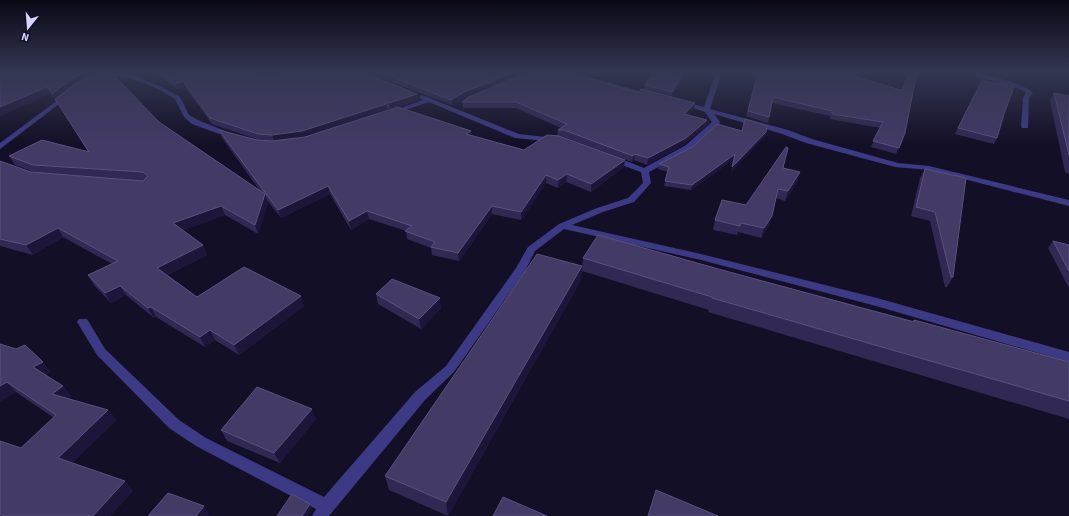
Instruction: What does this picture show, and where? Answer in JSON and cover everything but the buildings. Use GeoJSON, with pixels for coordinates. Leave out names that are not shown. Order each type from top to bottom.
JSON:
{"type":"FeatureCollection","features":[{"type":"Feature","properties":{"kind":"street"},"geometry":{"type":"LineString","coordinates":[[0,147],[66,96]]}},
{"type":"Feature","properties":{"kind":"street"},"geometry":{"type":"LineString","coordinates":[[175,96],[178,98],[186,116],[195,122],[239,138]]}},
{"type":"Feature","properties":{"kind":"street"},"geometry":{"type":"LineString","coordinates":[[416,96],[518,136],[560,140]]}},
{"type":"Feature","properties":{"kind":"street"},"geometry":{"type":"LineString","coordinates":[[707,109],[711,96]]}},
{"type":"Feature","properties":{"kind":"street"},"geometry":{"type":"LineString","coordinates":[[1025,126],[1026,98],[1028,96]]}},
{"type":"Feature","properties":{"kind":"street"},"geometry":{"type":"LineString","coordinates":[[386,114],[429,100]]}},
{"type":"Feature","properties":{"kind":"street"},"geometry":{"type":"LineString","coordinates":[[678,102],[707,109],[810,141],[898,165],[929,168],[1069,203]]}},
{"type":"Feature","properties":{"kind":"street"},"geometry":{"type":"LineString","coordinates":[[452,110],[462,103]]}},
{"type":"Feature","properties":{"kind":"street"},"geometry":{"type":"LineString","coordinates":[[603,156],[645,171],[689,147],[716,122],[707,109]]}},
{"type":"Feature","properties":{"kind":"street"},"geometry":{"type":"LineString","coordinates":[[83,322],[101,352],[174,424],[201,442],[323,511],[420,396],[450,369],[521,268],[531,249],[562,226],[600,210],[631,200],[647,183],[645,171]]}},
{"type":"Feature","properties":{"kind":"street"},"geometry":{"type":"LineString","coordinates":[[562,226],[701,257],[861,298],[1069,357]]}}]}
